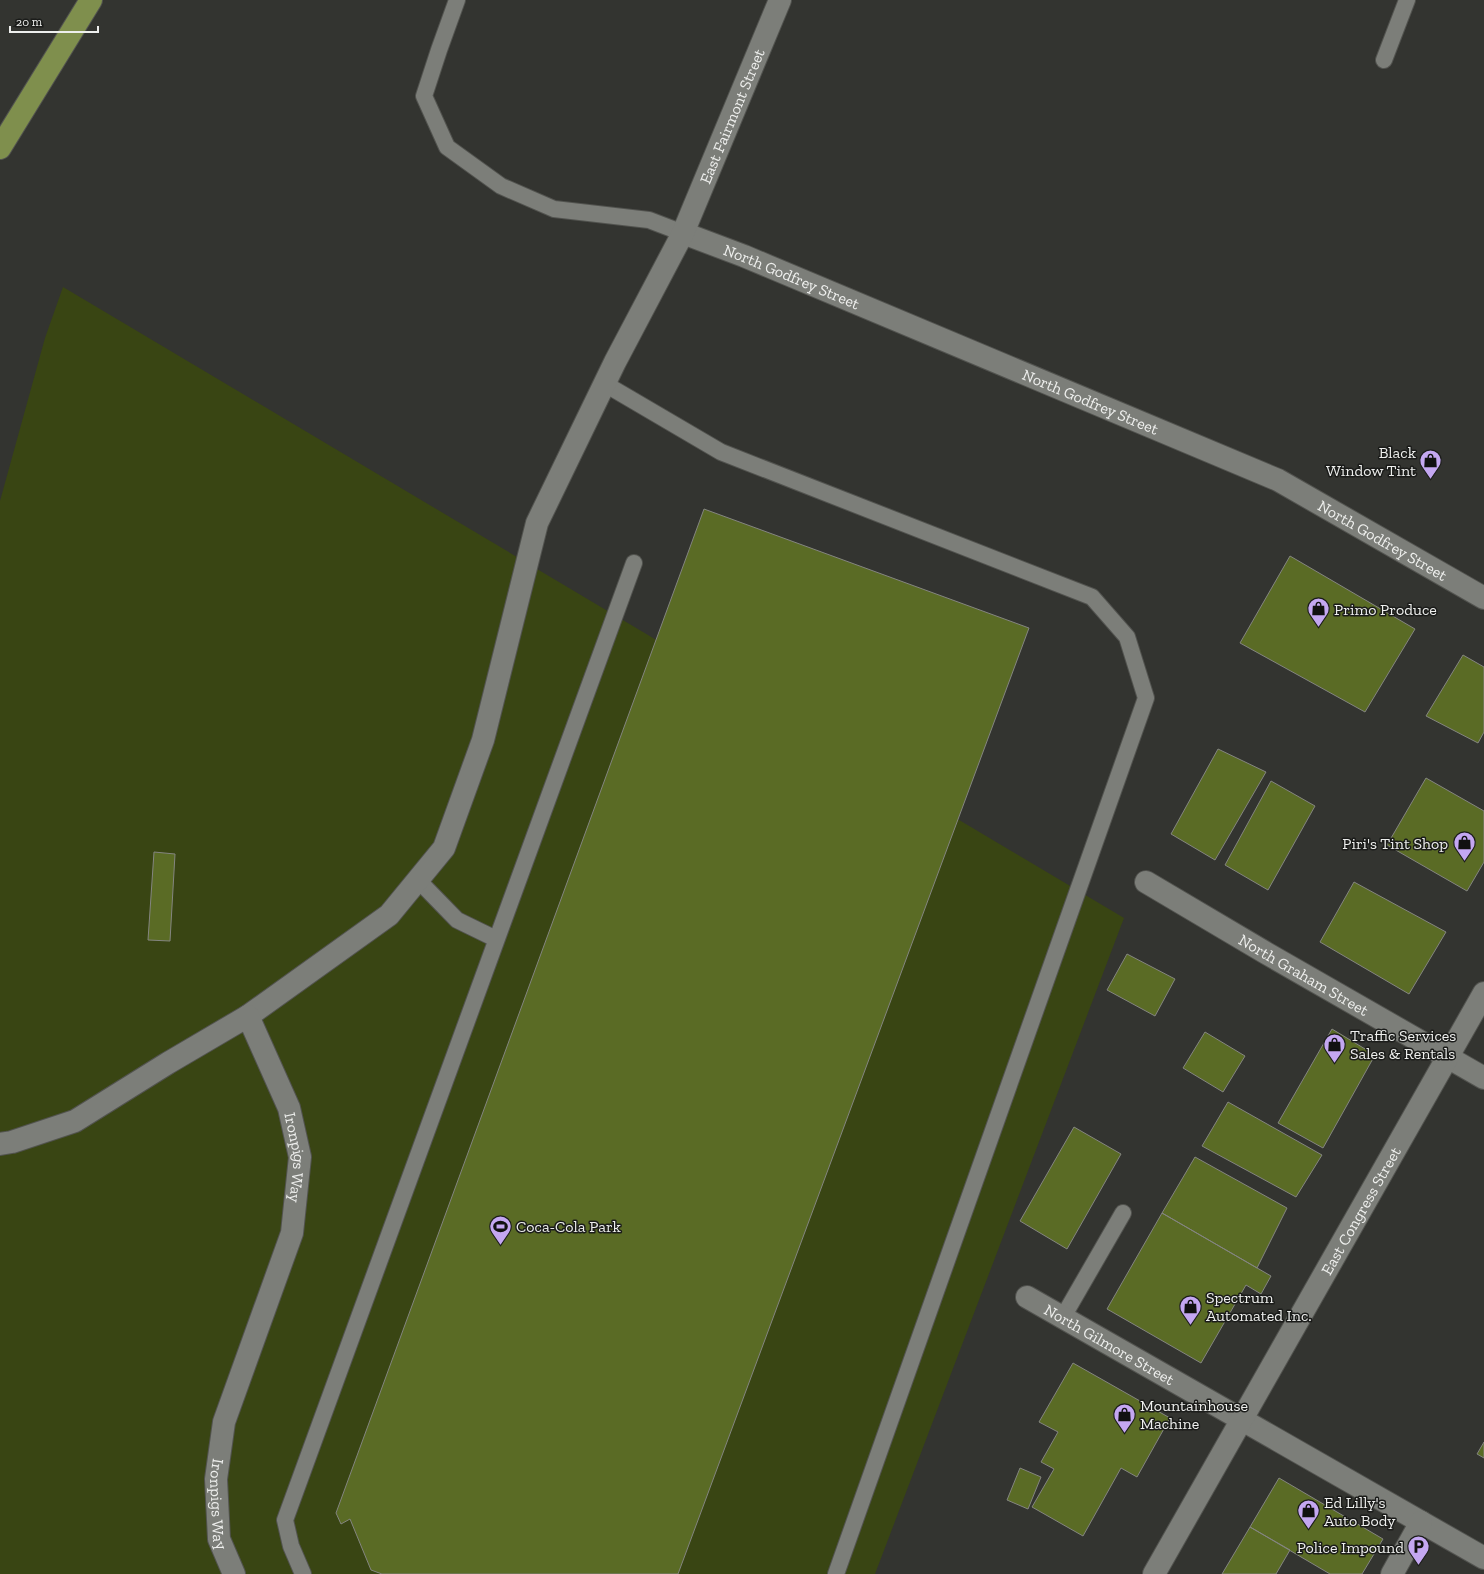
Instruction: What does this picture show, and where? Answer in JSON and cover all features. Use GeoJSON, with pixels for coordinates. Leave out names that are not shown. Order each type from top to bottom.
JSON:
{"type":"FeatureCollection","features":[{"type":"Feature","properties":{"kind":"main road"},"geometry":{"type":"LineString","coordinates":[[0,148],[91,0]]}},
{"type":"Feature","properties":{"kind":"street","name":"East Fairmont Street"},"geometry":{"type":"LineString","coordinates":[[248,1016],[389,915],[444,848],[483,740],[536,523],[605,384],[684,233],[780,0]]}},
{"type":"Feature","properties":{"kind":"street","name":"North Godfrey Street"},"geometry":{"type":"LineString","coordinates":[[684,233],[1278,480],[1484,598]]}},
{"type":"Feature","properties":{"kind":"street","name":"North Graham Street"},"geometry":{"type":"LineString","coordinates":[[1146,882],[1266,953],[1484,1078]]}},
{"type":"Feature","properties":{"kind":"street","name":"East Congress Street"},"geometry":{"type":"LineString","coordinates":[[1154,1574],[1484,993]]}},
{"type":"Feature","properties":{"kind":"street"},"geometry":{"type":"LineString","coordinates":[[0,1144],[12,1142],[75,1121],[168,1063],[248,1016]]}},
{"type":"Feature","properties":{"kind":"street","name":"Ironpigs Way"},"geometry":{"type":"LineString","coordinates":[[234,1574],[219,1539],[216,1479],[224,1422],[292,1233],[300,1157],[289,1108],[248,1016]]}},
{"type":"Feature","properties":{"kind":"street","name":"North Gilmore Street"},"geometry":{"type":"LineString","coordinates":[[1027,1297],[1484,1558]]}},
{"type":"Feature","properties":{"kind":"street"},"geometry":{"type":"LineString","coordinates":[[1392,1574],[1421,1522]]}},
{"type":"Feature","properties":{"kind":"lane"},"geometry":{"type":"LineString","coordinates":[[457,0],[424,96],[447,147],[501,186],[554,209],[649,220],[684,233]]}},
{"type":"Feature","properties":{"kind":"lane"},"geometry":{"type":"LineString","coordinates":[[1384,60],[1407,0]]}},
{"type":"Feature","properties":{"kind":"lane"},"geometry":{"type":"LineString","coordinates":[[605,384],[721,452],[1092,597],[1127,637],[1146,698],[836,1574]]}},
{"type":"Feature","properties":{"kind":"lane"},"geometry":{"type":"LineString","coordinates":[[303,1574],[291,1546],[285,1520],[634,563]]}},
{"type":"Feature","properties":{"kind":"lane"},"geometry":{"type":"LineString","coordinates":[[418,880],[457,920],[496,940]]}},
{"type":"Feature","properties":{"kind":"lane"},"geometry":{"type":"LineString","coordinates":[[1064,1318],[1123,1213]]}},
{"type":"Feature","properties":{"kind":"green space","name":"Coca-Cola Park"},"geometry":{"type":"Polygon","coordinates":[[[63,287],[1124,918],[875,1574],[0,1574],[0,501],[45,338],[63,287]]]}},
{"type":"Feature","properties":{"kind":"building"},"geometry":{"type":"Polygon","coordinates":[[[704,509],[1029,628],[678,1574],[382,1574],[371,1570],[350,1519],[341,1524],[336,1513],[704,509]]]}},
{"type":"Feature","properties":{"kind":"building"},"geometry":{"type":"Polygon","coordinates":[[[1290,556],[1415,629],[1365,712],[1240,643],[1290,556]]]}},
{"type":"Feature","properties":{"kind":"building"},"geometry":{"type":"Polygon","coordinates":[[[1463,655],[1484,667],[1484,732],[1478,743],[1426,716],[1463,655]]]}},
{"type":"Feature","properties":{"kind":"building"},"geometry":{"type":"Polygon","coordinates":[[[1218,749],[1266,772],[1215,860],[1171,834],[1218,749]]]}},
{"type":"Feature","properties":{"kind":"building"},"geometry":{"type":"Polygon","coordinates":[[[1426,778],[1484,811],[1484,862],[1467,891],[1387,845],[1426,778]]]}},
{"type":"Feature","properties":{"kind":"building"},"geometry":{"type":"Polygon","coordinates":[[[1271,781],[1315,806],[1268,890],[1225,865],[1271,781]]]}},
{"type":"Feature","properties":{"kind":"building"},"geometry":{"type":"Polygon","coordinates":[[[154,852],[175,854],[170,941],[148,940],[154,852]]]}},
{"type":"Feature","properties":{"kind":"building"},"geometry":{"type":"Polygon","coordinates":[[[1354,882],[1446,932],[1409,994],[1320,942],[1354,882]]]}},
{"type":"Feature","properties":{"kind":"building"},"geometry":{"type":"Polygon","coordinates":[[[1127,954],[1175,979],[1155,1016],[1107,990],[1127,954]]]}},
{"type":"Feature","properties":{"kind":"building"},"geometry":{"type":"Polygon","coordinates":[[[1332,1029],[1375,1055],[1323,1148],[1278,1123],[1332,1029]]]}},
{"type":"Feature","properties":{"kind":"building"},"geometry":{"type":"Polygon","coordinates":[[[1205,1032],[1245,1056],[1223,1092],[1183,1068],[1205,1032]]]}},
{"type":"Feature","properties":{"kind":"building"},"geometry":{"type":"Polygon","coordinates":[[[1228,1102],[1322,1155],[1296,1197],[1202,1146],[1228,1102]]]}},
{"type":"Feature","properties":{"kind":"building"},"geometry":{"type":"Polygon","coordinates":[[[1074,1127],[1121,1154],[1067,1249],[1020,1221],[1074,1127]]]}},
{"type":"Feature","properties":{"kind":"building"},"geometry":{"type":"Polygon","coordinates":[[[1195,1157],[1287,1208],[1257,1268],[1162,1213],[1195,1157]]]}},
{"type":"Feature","properties":{"kind":"building"},"geometry":{"type":"Polygon","coordinates":[[[1162,1213],[1271,1276],[1261,1294],[1246,1285],[1201,1363],[1107,1309],[1162,1213]]]}},
{"type":"Feature","properties":{"kind":"building"},"geometry":{"type":"Polygon","coordinates":[[[1073,1363],[1170,1418],[1137,1477],[1121,1468],[1083,1536],[1032,1507],[1054,1469],[1041,1462],[1058,1432],[1039,1422],[1073,1363]]]}},
{"type":"Feature","properties":{"kind":"building"},"geometry":{"type":"Polygon","coordinates":[[[1484,1442],[1484,1458],[1477,1454],[1484,1442]]]}},
{"type":"Feature","properties":{"kind":"building"},"geometry":{"type":"Polygon","coordinates":[[[1020,1468],[1041,1477],[1028,1509],[1007,1500],[1020,1468]]]}},
{"type":"Feature","properties":{"kind":"building"},"geometry":{"type":"Polygon","coordinates":[[[1279,1478],[1383,1539],[1362,1574],[1330,1574],[1250,1527],[1279,1478]]]}},
{"type":"Feature","properties":{"kind":"building"},"geometry":{"type":"Polygon","coordinates":[[[1250,1527],[1290,1550],[1276,1574],[1222,1574],[1250,1527]]]}},
{"type":"Feature","properties":{"kind":"place","name":"Black Window Tint"},"geometry":{"type":"Point","coordinates":[1431,480]}},
{"type":"Feature","properties":{"kind":"place","name":"Primo Produce"},"geometry":{"type":"Point","coordinates":[1319,628]}},
{"type":"Feature","properties":{"kind":"place","name":"Piri's Tint Shop"},"geometry":{"type":"Point","coordinates":[1464,862]}},
{"type":"Feature","properties":{"kind":"place","name":"Traffic Services Sales & Rentals"},"geometry":{"type":"Point","coordinates":[1334,1064]}},
{"type":"Feature","properties":{"kind":"place","name":"Coca-Cola Park"},"geometry":{"type":"Point","coordinates":[500,1246]}},
{"type":"Feature","properties":{"kind":"place","name":"Spectrum Automated Inc."},"geometry":{"type":"Point","coordinates":[1191,1326]}},
{"type":"Feature","properties":{"kind":"place","name":"Mountainhouse Machine"},"geometry":{"type":"Point","coordinates":[1125,1434]}},
{"type":"Feature","properties":{"kind":"place","name":"Ed Lilly's Auto Body"},"geometry":{"type":"Point","coordinates":[1309,1530]}},
{"type":"Feature","properties":{"kind":"place","name":"Police Impound"},"geometry":{"type":"Point","coordinates":[1419,1566]}}]}
